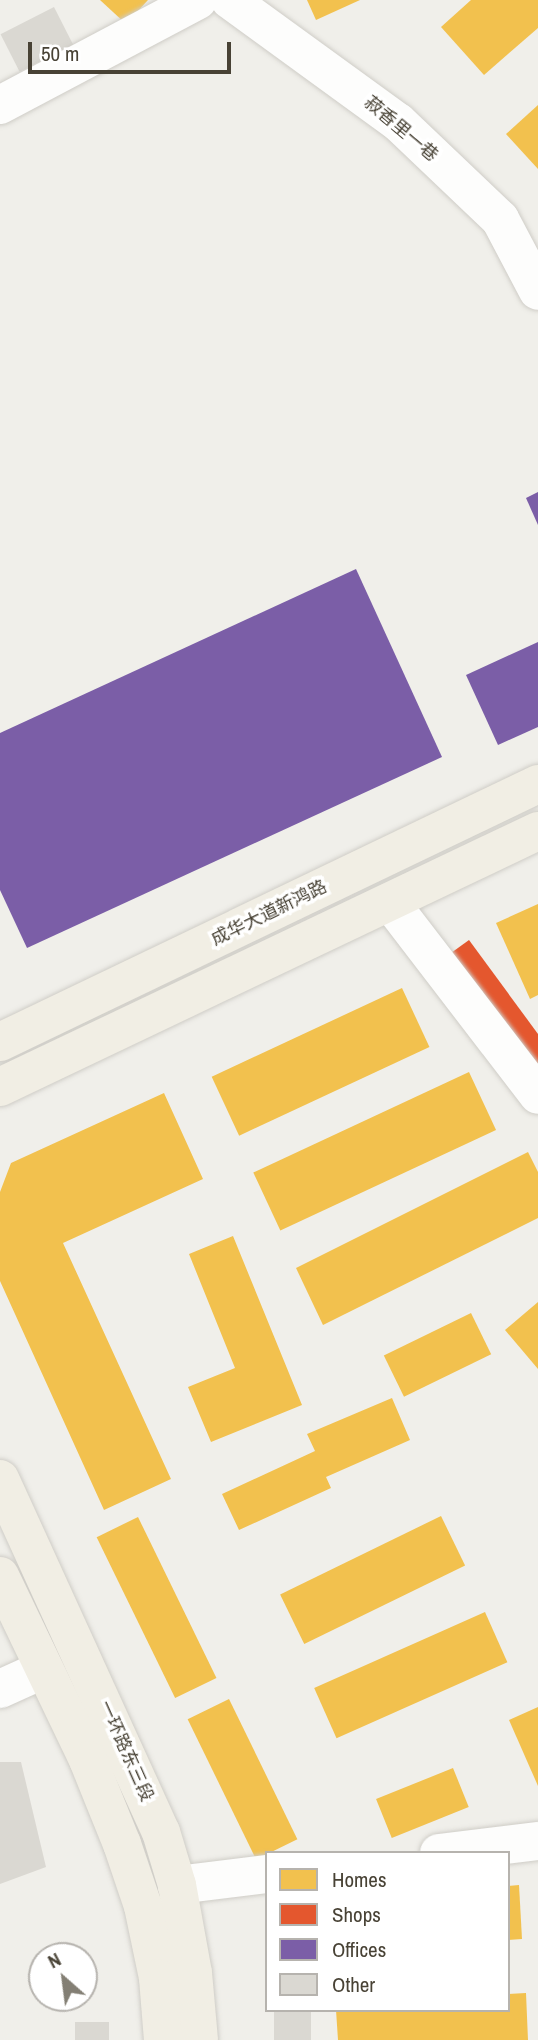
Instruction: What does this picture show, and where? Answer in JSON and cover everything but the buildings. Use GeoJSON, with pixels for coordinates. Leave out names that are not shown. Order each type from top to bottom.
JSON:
{"type":"FeatureCollection","features":[{"type":"Feature","properties":{"kind":"main road","name":"成华大道新鸿路"},"geometry":{"type":"LineString","coordinates":[[0,1042],[538,784]]}},
{"type":"Feature","properties":{"kind":"main road"},"geometry":{"type":"LineString","coordinates":[[0,1087],[538,831]]}},
{"type":"Feature","properties":{"kind":"main road","name":"一环路东三段"},"geometry":{"type":"LineString","coordinates":[[0,1479],[124,1744],[161,1832],[177,1885],[193,1973],[199,2040]]}},
{"type":"Feature","properties":{"kind":"main road"},"geometry":{"type":"LineString","coordinates":[[0,1576],[88,1760],[143,1906],[158,1978],[163,2040]]}},
{"type":"Feature","properties":{"kind":"street"},"geometry":{"type":"LineString","coordinates":[[0,105],[198,0]]}},
{"type":"Feature","properties":{"kind":"street","name":"菽香里一巷"},"geometry":{"type":"LineString","coordinates":[[230,0],[398,122],[500,219],[538,291]]}},
{"type":"Feature","properties":{"kind":"street"},"geometry":{"type":"LineString","coordinates":[[390,902],[538,1095]]}},
{"type":"Feature","properties":{"kind":"street"},"geometry":{"type":"LineString","coordinates":[[0,1689],[44,1669]]}},
{"type":"Feature","properties":{"kind":"street"},"geometry":{"type":"LineString","coordinates":[[454,1851],[538,1840]]}},
{"type":"Feature","properties":{"kind":"street"},"geometry":{"type":"LineString","coordinates":[[177,1885],[265,1874]]}}]}
